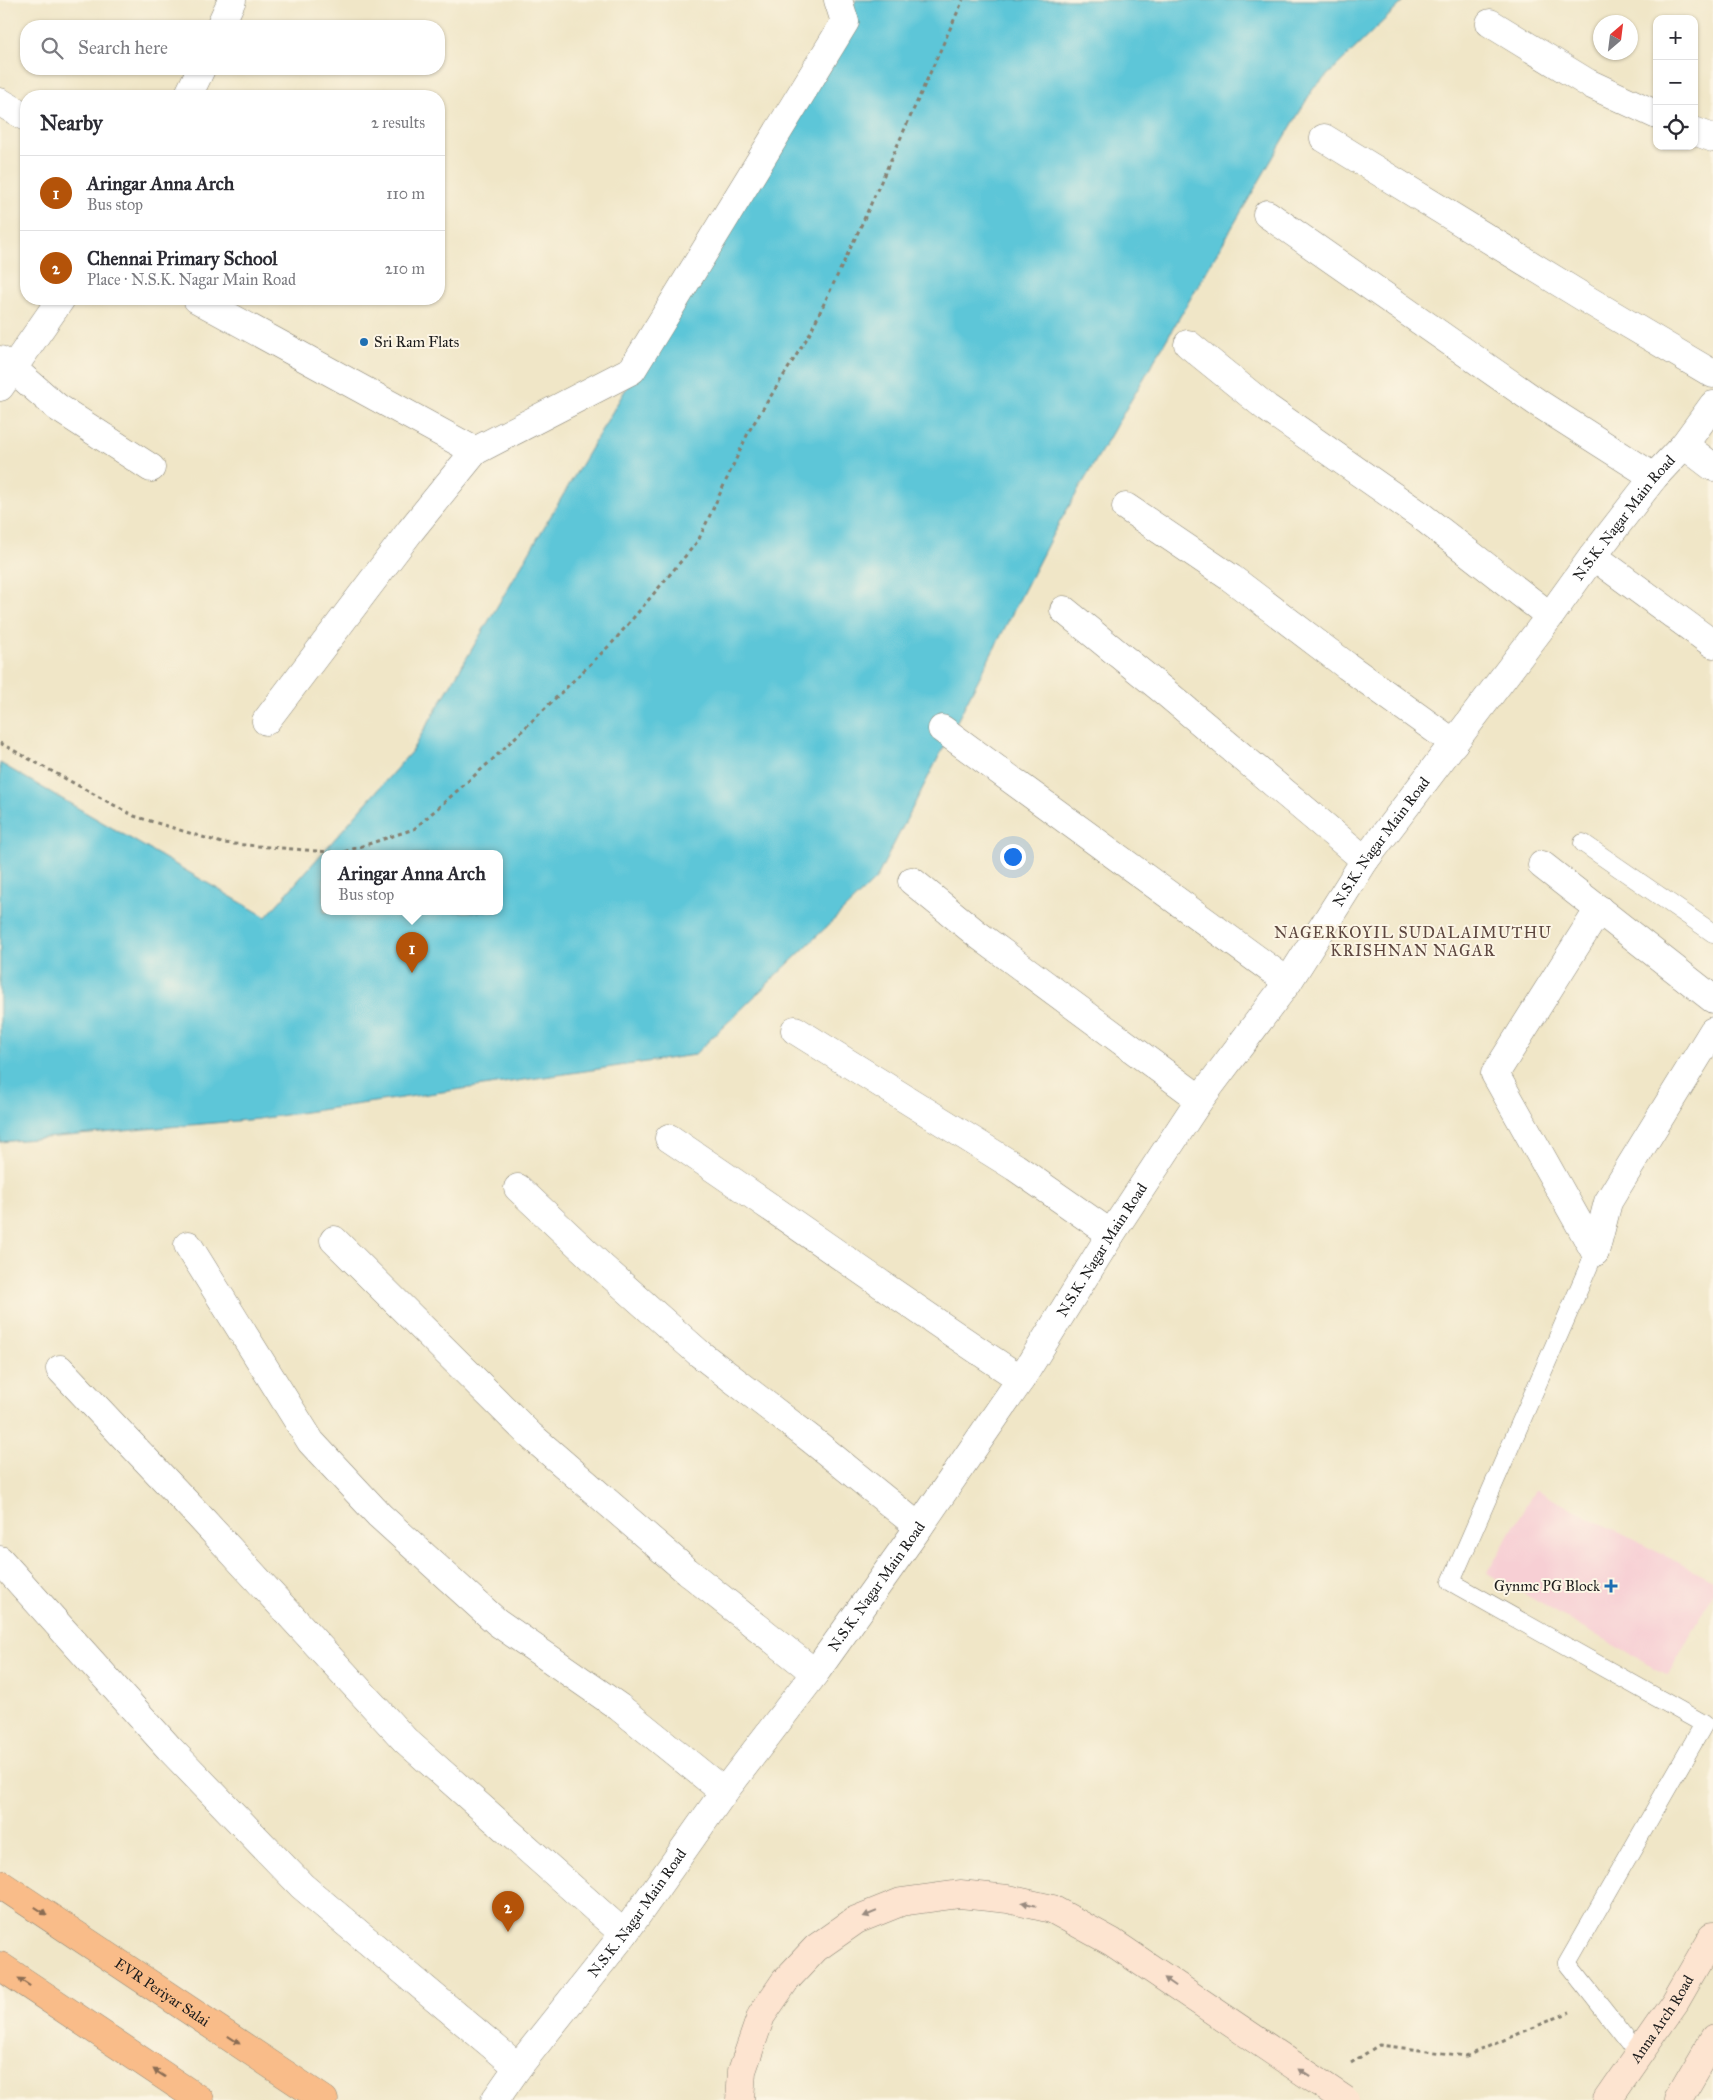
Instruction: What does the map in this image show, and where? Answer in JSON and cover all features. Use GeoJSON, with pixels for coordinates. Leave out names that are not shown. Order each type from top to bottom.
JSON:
{"type":"FeatureCollection","features":[{"type":"Feature","properties":{"kind":"main road","name":"EVR Periyar Salai"},"geometry":{"type":"LineString","coordinates":[[0,1884],[324,2100]]}},
{"type":"Feature","properties":{"kind":"main road"},"geometry":{"type":"LineString","coordinates":[[740,2100],[742,2071],[761,2016],[785,1981],[816,1948],[856,1920],[901,1902],[960,1894],[1008,1899],[1052,1909],[1112,1942],[1345,2100]]}},
{"type":"Feature","properties":{"kind":"main road","name":"Anna Arch Road"},"geometry":{"type":"LineString","coordinates":[[1607,2100],[1675,2002],[1713,1936]]}},
{"type":"Feature","properties":{"kind":"main road"},"geometry":{"type":"LineString","coordinates":[[0,1966],[200,2100]]}},
{"type":"Feature","properties":{"kind":"main road"},"geometry":{"type":"LineString","coordinates":[[1678,2100],[1713,2040]]}},
{"type":"Feature","properties":{"kind":"street"},"geometry":{"type":"LineString","coordinates":[[223,20],[232,0]]}},
{"type":"Feature","properties":{"kind":"street"},"geometry":{"type":"LineString","coordinates":[[266,721],[411,530],[475,451],[632,370],[845,22],[838,0]]}},
{"type":"Feature","properties":{"kind":"street"},"geometry":{"type":"LineString","coordinates":[[1490,23],[1588,83],[1653,113]]}},
{"type":"Feature","properties":{"kind":"street"},"geometry":{"type":"LineString","coordinates":[[191,90],[198,75]]}},
{"type":"Feature","properties":{"kind":"street"},"geometry":{"type":"LineString","coordinates":[[0,102],[20,113]]}},
{"type":"Feature","properties":{"kind":"street"},"geometry":{"type":"LineString","coordinates":[[1698,132],[1713,138]]}},
{"type":"Feature","properties":{"kind":"street"},"geometry":{"type":"LineString","coordinates":[[1324,138],[1588,300],[1713,374]]}},
{"type":"Feature","properties":{"kind":"street"},"geometry":{"type":"LineString","coordinates":[[1267,214],[1538,403],[1654,477]]}},
{"type":"Feature","properties":{"kind":"street"},"geometry":{"type":"LineString","coordinates":[[56,305],[4,372],[151,468]]}},
{"type":"Feature","properties":{"kind":"street"},"geometry":{"type":"LineString","coordinates":[[208,305],[475,451]]}},
{"type":"Feature","properties":{"kind":"street"},"geometry":{"type":"LineString","coordinates":[[1188,344],[1267,408],[1420,515],[1550,616]]}},
{"type":"Feature","properties":{"kind":"street","name":"N.S.K. Nagar Main Road"},"geometry":{"type":"LineString","coordinates":[[496,2100],[518,2066],[624,1934],[724,1792],[815,1673],[919,1527],[1020,1379],[1200,1099],[1288,982],[1365,860],[1550,616],[1593,556],[1654,477],[1684,445],[1713,405]]}},
{"type":"Feature","properties":{"kind":"street"},"geometry":{"type":"LineString","coordinates":[[1684,445],[1713,467]]}},
{"type":"Feature","properties":{"kind":"street"},"geometry":{"type":"LineString","coordinates":[[1126,507],[1231,578],[1347,666],[1454,742]]}},
{"type":"Feature","properties":{"kind":"street"},"geometry":{"type":"LineString","coordinates":[[1593,556],[1713,644]]}},
{"type":"Feature","properties":{"kind":"street"},"geometry":{"type":"LineString","coordinates":[[1064,610],[1365,860]]}},
{"type":"Feature","properties":{"kind":"street"},"geometry":{"type":"LineString","coordinates":[[942,729],[1288,982]]}},
{"type":"Feature","properties":{"kind":"street"},"geometry":{"type":"LineString","coordinates":[[1542,864],[1713,999]]}},
{"type":"Feature","properties":{"kind":"street"},"geometry":{"type":"LineString","coordinates":[[912,881],[977,934],[1200,1099]]}},
{"type":"Feature","properties":{"kind":"street"},"geometry":{"type":"LineString","coordinates":[[1595,1252],[1495,1074],[1599,909]]}},
{"type":"Feature","properties":{"kind":"street"},"geometry":{"type":"LineString","coordinates":[[795,1030],[1015,1167],[1112,1234]]}},
{"type":"Feature","properties":{"kind":"street"},"geometry":{"type":"LineString","coordinates":[[1595,1252],[1608,1202],[1713,1031]]}},
{"type":"Feature","properties":{"kind":"street"},"geometry":{"type":"LineString","coordinates":[[669,1138],[922,1314],[1020,1379]]}},
{"type":"Feature","properties":{"kind":"street"},"geometry":{"type":"LineString","coordinates":[[518,1188],[602,1267],[700,1354],[812,1440],[919,1527]]}},
{"type":"Feature","properties":{"kind":"street"},"geometry":{"type":"LineString","coordinates":[[334,1240],[530,1435],[687,1571],[815,1673]]}},
{"type":"Feature","properties":{"kind":"street"},"geometry":{"type":"LineString","coordinates":[[188,1245],[311,1442],[379,1515],[497,1622],[619,1707],[724,1792]]}},
{"type":"Feature","properties":{"kind":"street"},"geometry":{"type":"LineString","coordinates":[[60,1369],[194,1510],[405,1740],[624,1934]]}},
{"type":"Feature","properties":{"kind":"street"},"geometry":{"type":"LineString","coordinates":[[0,1560],[169,1748],[302,1886],[518,2066]]}},
{"type":"Feature","properties":{"kind":"lane"},"geometry":{"type":"LineString","coordinates":[[1583,843],[1713,933]]}},
{"type":"Feature","properties":{"kind":"lane"},"geometry":{"type":"LineString","coordinates":[[1595,1252],[1451,1582],[1704,1724],[1566,1963],[1639,2054]]}},
{"type":"Feature","properties":{"kind":"path"},"geometry":{"type":"LineString","coordinates":[[348,850],[414,830],[492,760],[613,642],[698,541],[749,431],[809,335],[860,228],[963,0]]}},
{"type":"Feature","properties":{"kind":"path"},"geometry":{"type":"LineString","coordinates":[[0,743],[134,816],[222,843],[321,850]]}},
{"type":"Feature","properties":{"kind":"path"},"geometry":{"type":"LineString","coordinates":[[1347,2066],[1379,2045],[1466,2056],[1596,2001]]}},
{"type":"Feature","properties":{"kind":"shaded area","name":"Gynmc PG Block"},"geometry":{"type":"Polygon","coordinates":[[[1535,1490],[1713,1580],[1713,1592],[1668,1676],[1487,1573],[1535,1490]]]}},
{"type":"Feature","properties":{"kind":"water"},"geometry":{"type":"Polygon","coordinates":[[[856,0],[1405,0],[1313,89],[1054,532],[876,879],[694,1055],[258,1119],[0,1142],[0,763],[266,917],[321,854],[321,915],[503,915],[503,850],[325,850],[411,752],[856,0]]]}},
{"type":"Feature","properties":{"kind":"place","name":"Sri Ram Flats"},"geometry":{"type":"Point","coordinates":[364,342]}},
{"type":"Feature","properties":{"kind":"place","name":"Aringar Anna Arch"},"geometry":{"type":"Point","coordinates":[412,973]}},
{"type":"Feature","properties":{"kind":"place","name":"Gynmc PG Block"},"geometry":{"type":"Point","coordinates":[1611,1586]}},
{"type":"Feature","properties":{"kind":"place","name":"Chennai Primary School"},"geometry":{"type":"Point","coordinates":[508,1932]}},
{"type":"Feature","properties":{"kind":"district","name":"NAGERKOYIL SUDALAIMUTHU KRISHNAN NAGAR"},"geometry":{"type":"Point","coordinates":[1413,941]}}]}
